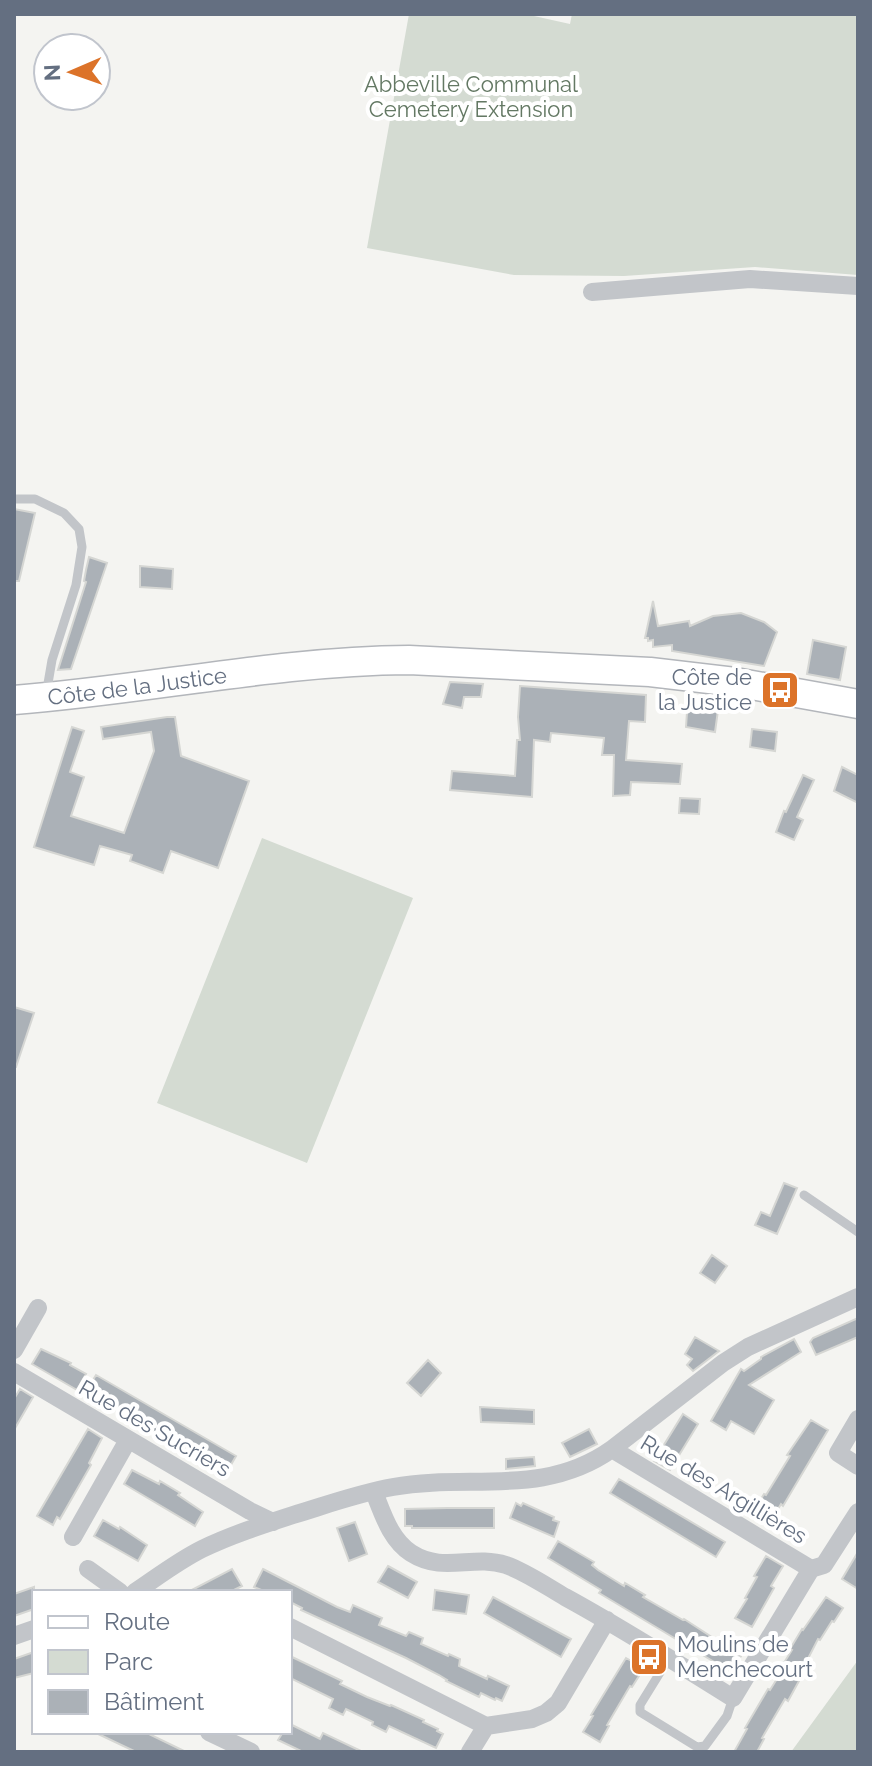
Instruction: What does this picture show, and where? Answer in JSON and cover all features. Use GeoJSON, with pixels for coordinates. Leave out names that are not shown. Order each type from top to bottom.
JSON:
{"type":"FeatureCollection","features":[{"type":"Feature","properties":{"kind":"main road","name":"Côte de la Justice"},"geometry":{"type":"LineString","coordinates":[[27,699],[304,665],[409,660],[650,672],[735,682],[858,704]]}},
{"type":"Feature","properties":{"kind":"street"},"geometry":{"type":"LineString","coordinates":[[592,292],[750,279],[858,286]]}},
{"type":"Feature","properties":{"kind":"street","name":"Rue des Argillières"},"geometry":{"type":"LineString","coordinates":[[138,1590],[199,1550],[336,1501],[419,1483],[489,1483],[538,1478],[595,1462],[748,1347],[858,1297]]}},
{"type":"Feature","properties":{"kind":"street"},"geometry":{"type":"LineString","coordinates":[[14,1350],[38,1308]]}},
{"type":"Feature","properties":{"kind":"street","name":"Rue des Sucriers"},"geometry":{"type":"LineString","coordinates":[[14,1372],[273,1522]]}},
{"type":"Feature","properties":{"kind":"street"},"geometry":{"type":"LineString","coordinates":[[858,1419],[838,1453],[858,1466]]}},
{"type":"Feature","properties":{"kind":"street"},"geometry":{"type":"LineString","coordinates":[[73,1537],[128,1440]]}},
{"type":"Feature","properties":{"kind":"street","name":"Rue des Argillières"},"geometry":{"type":"LineString","coordinates":[[612,1449],[811,1569]]}},
{"type":"Feature","properties":{"kind":"street"},"geometry":{"type":"LineString","coordinates":[[374,1492],[395,1538],[424,1560],[436,1564],[489,1561],[508,1566],[607,1620],[733,1698],[811,1569],[824,1565],[858,1512]]}},
{"type":"Feature","properties":{"kind":"street"},"geometry":{"type":"LineString","coordinates":[[88,1569],[117,1590]]}},
{"type":"Feature","properties":{"kind":"street"},"geometry":{"type":"LineString","coordinates":[[292,1628],[486,1726],[532,1719],[558,1703],[607,1620]]}},
{"type":"Feature","properties":{"kind":"street"},"geometry":{"type":"LineString","coordinates":[[470,1752],[486,1726]]}},
{"type":"Feature","properties":{"kind":"street"},"geometry":{"type":"LineString","coordinates":[[213,1734],[251,1752]]}},
{"type":"Feature","properties":{"kind":"lane"},"geometry":{"type":"LineString","coordinates":[[14,499],[35,499],[64,513],[79,529],[82,547],[76,585],[52,660],[27,699]]}},
{"type":"Feature","properties":{"kind":"lane"},"geometry":{"type":"LineString","coordinates":[[804,1195],[858,1232]]}},
{"type":"Feature","properties":{"kind":"lane"},"geometry":{"type":"LineString","coordinates":[[669,1658],[640,1705],[640,1712],[697,1747],[705,1746],[727,1716],[733,1698]]}},
{"type":"Feature","properties":{"kind":"green space","name":"Abbeville Communal Cemetery Extension"},"geometry":{"type":"Polygon","coordinates":[[[409,14],[525,14],[570,24],[572,14],[858,14],[858,275],[755,267],[624,276],[514,275],[367,248],[409,14]]]}},
{"type":"Feature","properties":{"kind":"green space"},"geometry":{"type":"Polygon","coordinates":[[[262,838],[413,898],[307,1163],[157,1103],[262,838]]]}},
{"type":"Feature","properties":{"kind":"green space"},"geometry":{"type":"Polygon","coordinates":[[[858,1660],[858,1752],[791,1752],[858,1660]]]}},
{"type":"Feature","properties":{"kind":"building"},"geometry":{"type":"Polygon","coordinates":[[[14,509],[35,513],[19,581],[14,581],[14,509]]]}},
{"type":"Feature","properties":{"kind":"building"},"geometry":{"type":"Polygon","coordinates":[[[89,557],[107,563],[71,669],[58,670],[86,582],[89,557]]]}},
{"type":"Feature","properties":{"kind":"building"},"geometry":{"type":"Polygon","coordinates":[[[140,566],[173,569],[172,589],[140,587],[140,566]]]}},
{"type":"Feature","properties":{"kind":"building"},"geometry":{"type":"Polygon","coordinates":[[[653,601],[658,626],[689,621],[690,626],[713,616],[741,613],[764,622],[777,632],[764,666],[672,651],[672,645],[653,647],[653,640],[645,638],[653,601]]]}},
{"type":"Feature","properties":{"kind":"building"},"geometry":{"type":"Polygon","coordinates":[[[813,640],[846,647],[840,680],[807,674],[813,640]]]}},
{"type":"Feature","properties":{"kind":"building"},"geometry":{"type":"Polygon","coordinates":[[[450,682],[483,684],[481,697],[464,697],[462,708],[443,704],[450,682]]]}},
{"type":"Feature","properties":{"kind":"building"},"geometry":{"type":"Polygon","coordinates":[[[520,686],[646,695],[645,722],[629,721],[626,760],[682,764],[680,784],[631,782],[630,795],[613,796],[614,755],[602,755],[604,738],[551,733],[550,742],[534,740],[532,797],[450,790],[452,771],[515,776],[517,740],[520,740],[520,686]]]}},
{"type":"Feature","properties":{"kind":"building"},"geometry":{"type":"Polygon","coordinates":[[[688,698],[719,703],[715,732],[686,727],[688,698]]]}},
{"type":"Feature","properties":{"kind":"building"},"geometry":{"type":"Polygon","coordinates":[[[175,717],[181,756],[249,781],[218,868],[171,851],[163,873],[130,861],[132,855],[100,846],[94,865],[34,847],[72,727],[84,731],[70,772],[84,777],[71,816],[124,833],[154,751],[151,732],[103,739],[101,727],[175,717]]]}},
{"type":"Feature","properties":{"kind":"building"},"geometry":{"type":"Polygon","coordinates":[[[752,729],[777,732],[775,751],[750,747],[752,729]]]}},
{"type":"Feature","properties":{"kind":"building"},"geometry":{"type":"Polygon","coordinates":[[[842,767],[858,775],[858,803],[834,791],[842,767]]]}},
{"type":"Feature","properties":{"kind":"building"},"geometry":{"type":"Polygon","coordinates":[[[803,775],[814,780],[797,817],[803,820],[794,840],[776,832],[803,775]]]}},
{"type":"Feature","properties":{"kind":"building"},"geometry":{"type":"Polygon","coordinates":[[[680,798],[700,799],[699,814],[679,813],[680,798]]]}},
{"type":"Feature","properties":{"kind":"building"},"geometry":{"type":"Polygon","coordinates":[[[14,1007],[34,1013],[16,1067],[14,1067],[14,1007]]]}},
{"type":"Feature","properties":{"kind":"building"},"geometry":{"type":"Polygon","coordinates":[[[784,1183],[797,1188],[777,1234],[755,1225],[761,1212],[770,1216],[784,1183]]]}},
{"type":"Feature","properties":{"kind":"building"},"geometry":{"type":"Polygon","coordinates":[[[712,1255],[727,1266],[715,1283],[700,1273],[712,1255]]]}},
{"type":"Feature","properties":{"kind":"building"},"geometry":{"type":"Polygon","coordinates":[[[858,1318],[858,1337],[816,1355],[810,1342],[813,1338],[858,1318]]]}},
{"type":"Feature","properties":{"kind":"building"},"geometry":{"type":"Polygon","coordinates":[[[695,1337],[719,1351],[693,1371],[687,1365],[692,1359],[685,1354],[695,1337]]]}},
{"type":"Feature","properties":{"kind":"building"},"geometry":{"type":"Polygon","coordinates":[[[794,1339],[801,1352],[749,1385],[774,1400],[754,1434],[731,1421],[726,1430],[711,1421],[741,1369],[744,1371],[761,1357],[794,1339]]]}},
{"type":"Feature","properties":{"kind":"building"},"geometry":{"type":"Polygon","coordinates":[[[41,1349],[86,1374],[77,1390],[32,1364],[41,1349]]]}},
{"type":"Feature","properties":{"kind":"building"},"geometry":{"type":"Polygon","coordinates":[[[428,1360],[441,1373],[421,1396],[407,1383],[428,1360]]]}},
{"type":"Feature","properties":{"kind":"building"},"geometry":{"type":"Polygon","coordinates":[[[96,1375],[236,1456],[228,1470],[200,1459],[111,1407],[88,1388],[96,1375]]]}},
{"type":"Feature","properties":{"kind":"building"},"geometry":{"type":"Polygon","coordinates":[[[20,1389],[33,1397],[14,1430],[14,1399],[20,1389]]]}},
{"type":"Feature","properties":{"kind":"building"},"geometry":{"type":"Polygon","coordinates":[[[480,1407],[534,1410],[534,1424],[481,1422],[480,1407]]]}},
{"type":"Feature","properties":{"kind":"building"},"geometry":{"type":"Polygon","coordinates":[[[683,1414],[698,1424],[670,1470],[654,1461],[683,1414]]]}},
{"type":"Feature","properties":{"kind":"building"},"geometry":{"type":"Polygon","coordinates":[[[811,1420],[828,1430],[772,1519],[755,1509],[811,1420]]]}},
{"type":"Feature","properties":{"kind":"building"},"geometry":{"type":"Polygon","coordinates":[[[88,1429],[102,1438],[89,1463],[91,1465],[60,1519],[57,1517],[53,1525],[37,1516],[88,1429]]]}},
{"type":"Feature","properties":{"kind":"building"},"geometry":{"type":"Polygon","coordinates":[[[589,1429],[597,1444],[570,1457],[562,1443],[589,1429]]]}},
{"type":"Feature","properties":{"kind":"building"},"geometry":{"type":"Polygon","coordinates":[[[534,1457],[535,1466],[506,1469],[506,1459],[534,1457]]]}},
{"type":"Feature","properties":{"kind":"building"},"geometry":{"type":"Polygon","coordinates":[[[132,1470],[159,1484],[160,1481],[203,1512],[195,1526],[124,1484],[132,1470]]]}},
{"type":"Feature","properties":{"kind":"building"},"geometry":{"type":"Polygon","coordinates":[[[619,1479],[725,1542],[716,1557],[610,1493],[619,1479]]]}},
{"type":"Feature","properties":{"kind":"building"},"geometry":{"type":"Polygon","coordinates":[[[516,1503],[521,1506],[523,1503],[554,1517],[553,1520],[559,1522],[554,1537],[510,1518],[516,1503]]]}},
{"type":"Feature","properties":{"kind":"building"},"geometry":{"type":"Polygon","coordinates":[[[494,1508],[494,1528],[405,1526],[405,1509],[494,1508]]]}},
{"type":"Feature","properties":{"kind":"building"},"geometry":{"type":"Polygon","coordinates":[[[103,1520],[147,1545],[138,1561],[94,1536],[103,1520]]]}},
{"type":"Feature","properties":{"kind":"building"},"geometry":{"type":"Polygon","coordinates":[[[355,1522],[367,1554],[349,1561],[337,1528],[355,1522]]]}},
{"type":"Feature","properties":{"kind":"building"},"geometry":{"type":"Polygon","coordinates":[[[558,1541],[594,1562],[592,1565],[598,1570],[645,1595],[643,1597],[741,1656],[731,1672],[599,1593],[601,1590],[548,1558],[558,1541]]]}},
{"type":"Feature","properties":{"kind":"building"},"geometry":{"type":"Polygon","coordinates":[[[858,1552],[858,1589],[842,1579],[858,1552]]]}},
{"type":"Feature","properties":{"kind":"building"},"geometry":{"type":"Polygon","coordinates":[[[766,1556],[783,1566],[752,1627],[735,1618],[766,1556]]]}},
{"type":"Feature","properties":{"kind":"building"},"geometry":{"type":"Polygon","coordinates":[[[388,1566],[417,1582],[408,1598],[378,1582],[388,1566]]]}},
{"type":"Feature","properties":{"kind":"building"},"geometry":{"type":"Polygon","coordinates":[[[232,1569],[242,1586],[234,1590],[192,1590],[232,1569]]]}},
{"type":"Feature","properties":{"kind":"building"},"geometry":{"type":"Polygon","coordinates":[[[263,1569],[337,1607],[350,1612],[353,1605],[382,1618],[379,1625],[406,1636],[409,1632],[423,1638],[421,1644],[460,1659],[459,1666],[509,1686],[502,1701],[481,1693],[479,1697],[406,1658],[301,1610],[292,1603],[292,1590],[261,1590],[254,1587],[263,1569]]]}},
{"type":"Feature","properties":{"kind":"building"},"geometry":{"type":"Polygon","coordinates":[[[34,1587],[32,1610],[14,1616],[14,1594],[34,1587]]]}},
{"type":"Feature","properties":{"kind":"building"},"geometry":{"type":"Polygon","coordinates":[[[435,1590],[469,1595],[466,1614],[433,1610],[435,1590]]]}},
{"type":"Feature","properties":{"kind":"building"},"geometry":{"type":"Polygon","coordinates":[[[493,1597],[571,1639],[561,1657],[484,1613],[493,1597]]]}},
{"type":"Feature","properties":{"kind":"building"},"geometry":{"type":"Polygon","coordinates":[[[826,1597],[843,1608],[818,1639],[788,1701],[785,1699],[757,1752],[734,1752],[768,1689],[782,1671],[780,1669],[790,1649],[826,1597]]]}},
{"type":"Feature","properties":{"kind":"building"},"geometry":{"type":"Polygon","coordinates":[[[32,1653],[32,1674],[14,1678],[14,1659],[32,1653]]]}},
{"type":"Feature","properties":{"kind":"building"},"geometry":{"type":"Polygon","coordinates":[[[292,1657],[367,1697],[424,1720],[443,1734],[436,1748],[389,1726],[386,1732],[346,1709],[343,1715],[329,1708],[333,1699],[292,1679],[292,1657]]]}},
{"type":"Feature","properties":{"kind":"building"},"geometry":{"type":"Polygon","coordinates":[[[626,1658],[644,1668],[630,1686],[600,1742],[583,1732],[626,1658]]]}},
{"type":"Feature","properties":{"kind":"building"},"geometry":{"type":"Polygon","coordinates":[[[292,1725],[320,1739],[323,1733],[363,1752],[303,1752],[278,1740],[282,1734],[292,1734],[292,1725]]]}},
{"type":"Feature","properties":{"kind":"building"},"geometry":{"type":"Polygon","coordinates":[[[98,1734],[149,1734],[186,1752],[136,1752],[98,1734]]]}},
{"type":"Feature","properties":{"kind":"place","name":"Côte de la Justice"},"geometry":{"type":"Point","coordinates":[780,690]}},
{"type":"Feature","properties":{"kind":"place","name":"Moulins de Menchecourt"},"geometry":{"type":"Point","coordinates":[649,1657]}}]}
